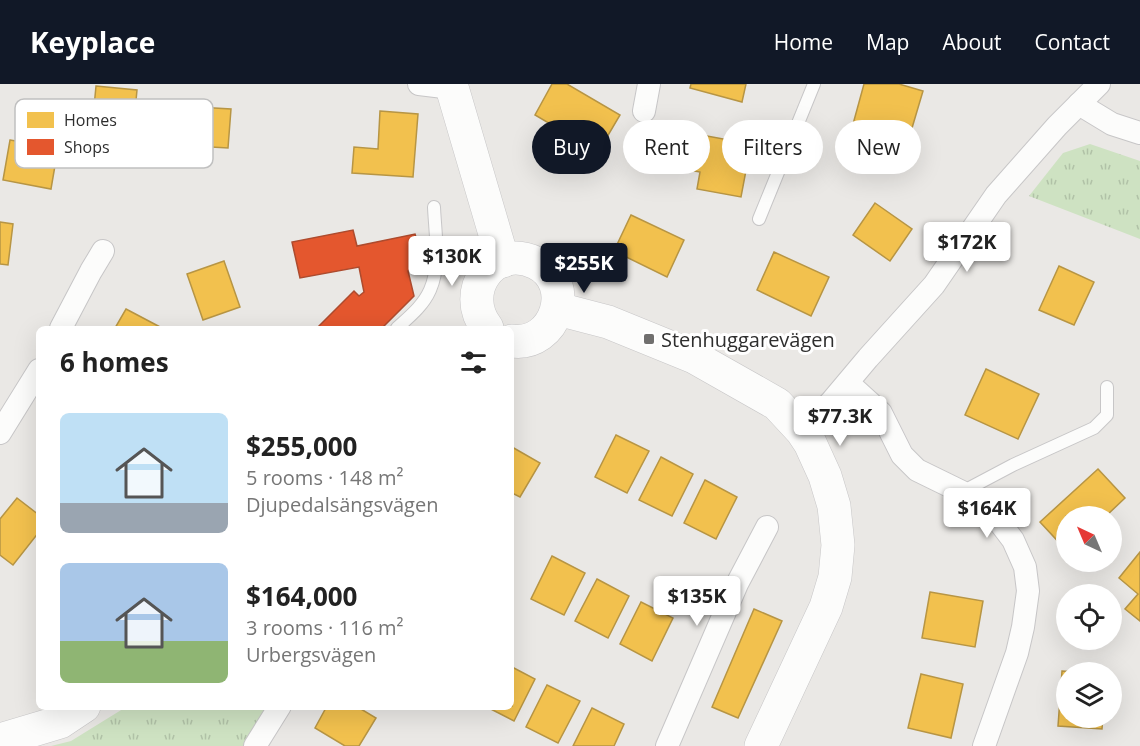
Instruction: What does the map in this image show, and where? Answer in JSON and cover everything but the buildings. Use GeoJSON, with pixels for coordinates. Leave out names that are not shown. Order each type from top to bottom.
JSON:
{"type":"FeatureCollection","features":[{"type":"Feature","properties":{"kind":"street"},"geometry":{"type":"LineString","coordinates":[[419,84],[452,86],[503,261]]}},
{"type":"Feature","properties":{"kind":"street"},"geometry":{"type":"LineString","coordinates":[[644,111],[649,84]]}},
{"type":"Feature","properties":{"kind":"street"},"geometry":{"type":"LineString","coordinates":[[802,430],[848,383],[934,285],[996,195],[1057,126],[1099,84]]}},
{"type":"Feature","properties":{"kind":"street"},"geometry":{"type":"LineString","coordinates":[[1079,104],[1112,124],[1140,134]]}},
{"type":"Feature","properties":{"kind":"street"},"geometry":{"type":"LineString","coordinates":[[62,326],[103,251]]}},
{"type":"Feature","properties":{"kind":"street"},"geometry":{"type":"LineString","coordinates":[[481,326],[477,307],[477,291],[489,270],[503,261],[519,258],[541,266],[556,285],[558,309],[551,324],[539,335],[524,341],[514,341]]}},
{"type":"Feature","properties":{"kind":"street"},"geometry":{"type":"LineString","coordinates":[[558,309],[608,322],[694,357],[777,404],[802,430],[825,476],[834,506],[838,545],[835,577],[826,607],[760,746]]}},
{"type":"Feature","properties":{"kind":"street"},"geometry":{"type":"LineString","coordinates":[[1,428],[36,375]]}},
{"type":"Feature","properties":{"kind":"street"},"geometry":{"type":"LineString","coordinates":[[848,383],[880,413],[902,455],[917,470],[962,492],[994,515],[1013,540],[1025,567],[1028,591],[1023,627],[1017,653],[984,746]]}},
{"type":"Feature","properties":{"kind":"street"},"geometry":{"type":"LineString","coordinates":[[667,746],[737,584],[767,527]]}},
{"type":"Feature","properties":{"kind":"street"},"geometry":{"type":"LineString","coordinates":[[0,740],[60,722],[78,710]]}},
{"type":"Feature","properties":{"kind":"street"},"geometry":{"type":"LineString","coordinates":[[255,746],[278,710]]}},
{"type":"Feature","properties":{"kind":"lane"},"geometry":{"type":"LineString","coordinates":[[759,219],[814,84]]}},
{"type":"Feature","properties":{"kind":"lane"},"geometry":{"type":"LineString","coordinates":[[399,326],[421,305],[431,289],[436,266],[434,207]]}},
{"type":"Feature","properties":{"kind":"lane"},"geometry":{"type":"LineString","coordinates":[[962,492],[1013,465],[1094,428],[1107,415],[1107,387]]}},
{"type":"Feature","properties":{"kind":"green space"},"geometry":{"type":"Polygon","coordinates":[[[1090,144],[1140,161],[1140,239],[1029,196],[1063,153],[1090,144]]]}},
{"type":"Feature","properties":{"kind":"green space"},"geometry":{"type":"Polygon","coordinates":[[[121,710],[267,710],[243,746],[51,746],[71,741],[121,710]]]}},
{"type":"Feature","properties":{"kind":"place","name":"Stenhuggarevägen"},"geometry":{"type":"Point","coordinates":[649,339]}}]}
